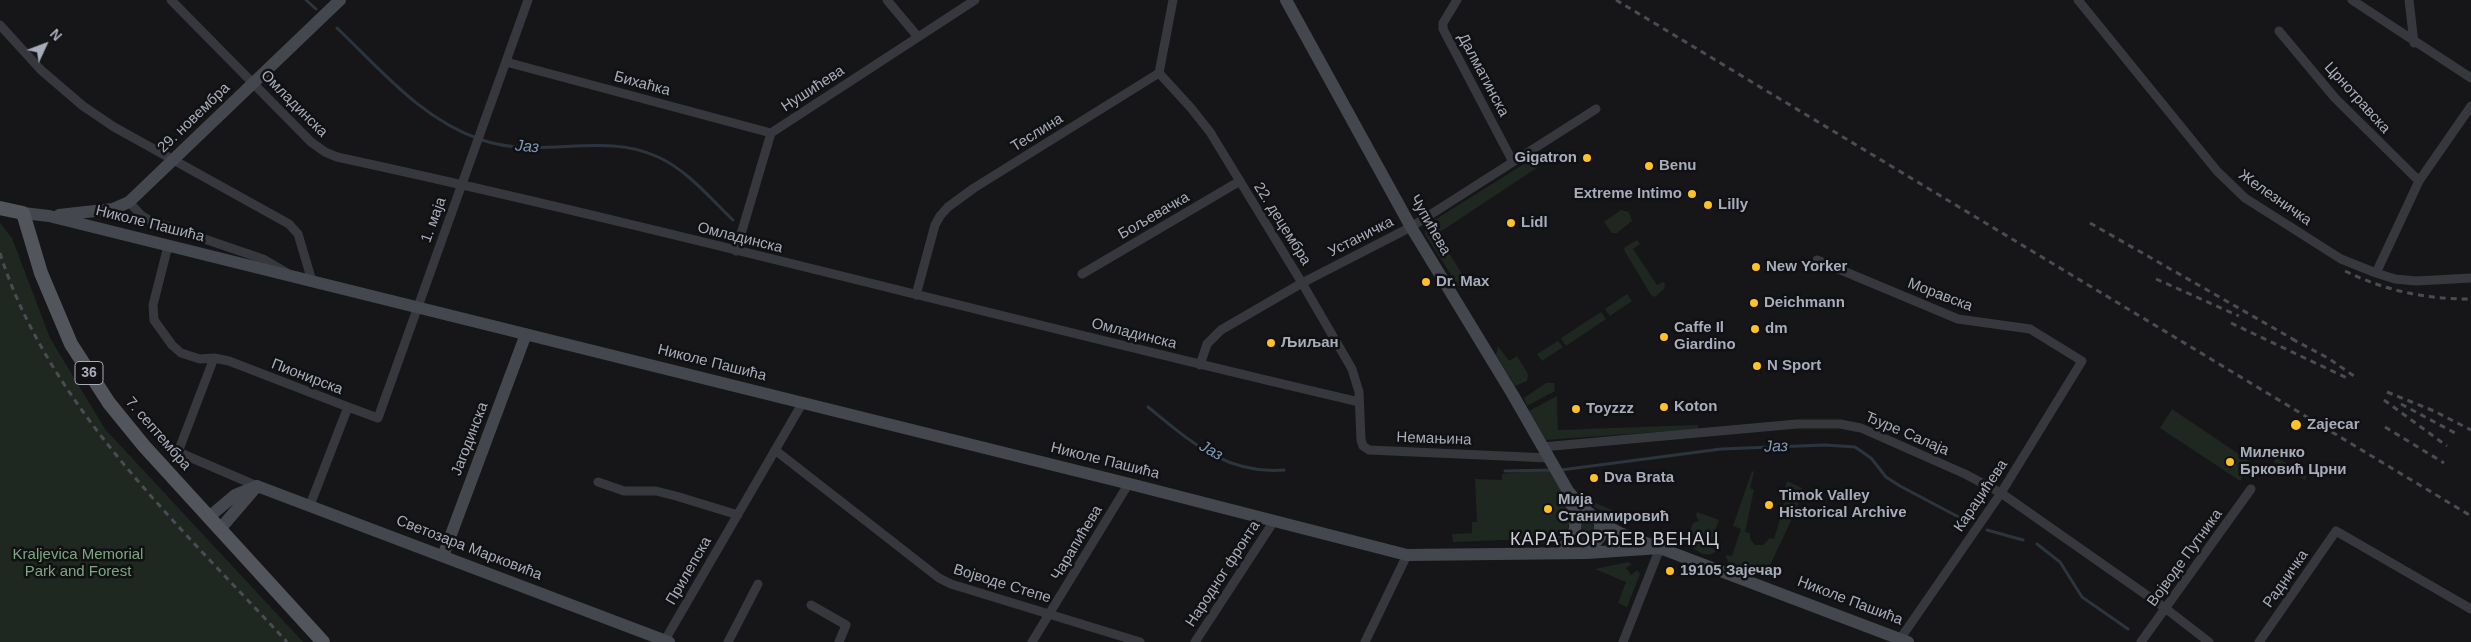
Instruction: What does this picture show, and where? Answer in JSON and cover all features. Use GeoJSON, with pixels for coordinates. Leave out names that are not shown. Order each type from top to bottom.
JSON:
{"type":"FeatureCollection","features":[{"type":"Feature","properties":{"kind":"main road","name":"Николе Пашића"},"geometry":{"type":"LineString","coordinates":[[4,209],[22,213]]}},
{"type":"Feature","properties":{"kind":"main road","name":"7. септембра"},"geometry":{"type":"LineString","coordinates":[[22,213],[48,291],[79,358],[124,422],[322,642]]}},
{"type":"Feature","properties":{"kind":"street","name":"Омладинска"},"geometry":{"type":"LineString","coordinates":[[171,0],[311,142],[324,152],[1359,402]]}},
{"type":"Feature","properties":{"kind":"street","name":"29. новембра"},"geometry":{"type":"LineString","coordinates":[[49,216],[113,209],[130,202],[340,0]]}},
{"type":"Feature","properties":{"kind":"street","name":"1. маја"},"geometry":{"type":"LineString","coordinates":[[348,408],[378,418],[528,0]]}},
{"type":"Feature","properties":{"kind":"street"},"geometry":{"type":"LineString","coordinates":[[887,0],[918,37]]}},
{"type":"Feature","properties":{"kind":"street","name":"Нушићева"},"geometry":{"type":"LineString","coordinates":[[771,133],[975,0]]}},
{"type":"Feature","properties":{"kind":"street"},"geometry":{"type":"LineString","coordinates":[[1159,73],[1173,0]]}},
{"type":"Feature","properties":{"kind":"street","name":"Чупићева"},"geometry":{"type":"LineString","coordinates":[[1286,0],[1411,227],[1568,491]]}},
{"type":"Feature","properties":{"kind":"street","name":"Далматинска"},"geometry":{"type":"LineString","coordinates":[[1457,0],[1445,17],[1443,29],[1513,162]]}},
{"type":"Feature","properties":{"kind":"street","name":"Железничка"},"geometry":{"type":"LineString","coordinates":[[2078,0],[2230,184],[2263,210],[2341,259],[2376,273],[2395,279],[2416,281],[2471,278]]}},
{"type":"Feature","properties":{"kind":"street"},"geometry":{"type":"LineString","coordinates":[[2352,0],[2414,43],[2471,78]]}},
{"type":"Feature","properties":{"kind":"street"},"geometry":{"type":"LineString","coordinates":[[2409,0],[2414,43]]}},
{"type":"Feature","properties":{"kind":"street"},"geometry":{"type":"LineString","coordinates":[[0,25],[65,92],[114,127],[289,224],[298,234],[312,281]]}},
{"type":"Feature","properties":{"kind":"street","name":"Црнотравска"},"geometry":{"type":"LineString","coordinates":[[2279,31],[2335,98],[2419,182]]}},
{"type":"Feature","properties":{"kind":"street","name":"Бихаћка"},"geometry":{"type":"LineString","coordinates":[[506,62],[771,133]]}},
{"type":"Feature","properties":{"kind":"street","name":"22. децембра"},"geometry":{"type":"LineString","coordinates":[[1159,73],[1210,132],[1240,181],[1352,369],[1358,385],[1359,402]]}},
{"type":"Feature","properties":{"kind":"street","name":"Теслина"},"geometry":{"type":"LineString","coordinates":[[916,294],[936,225],[948,207],[974,188],[1159,73]]}},
{"type":"Feature","properties":{"kind":"street"},"geometry":{"type":"LineString","coordinates":[[2376,273],[2419,182],[2471,106]]}},
{"type":"Feature","properties":{"kind":"street","name":"Устаничка"},"geometry":{"type":"LineString","coordinates":[[1200,365],[1207,344],[1216,335],[1302,283],[1411,227],[1596,109]]}},
{"type":"Feature","properties":{"kind":"street"},"geometry":{"type":"LineString","coordinates":[[736,251],[771,133]]}},
{"type":"Feature","properties":{"kind":"street","name":"Бољевачка"},"geometry":{"type":"LineString","coordinates":[[1082,274],[1240,181]]}},
{"type":"Feature","properties":{"kind":"street","name":"Николе Пашића"},"geometry":{"type":"LineString","coordinates":[[130,202],[141,215],[150,220],[262,259],[291,276]]}},
{"type":"Feature","properties":{"kind":"street","name":"Николе Пашића"},"geometry":{"type":"LineString","coordinates":[[22,213],[49,216],[803,402],[1407,555],[1587,553],[1660,548],[1902,641]]}},
{"type":"Feature","properties":{"kind":"street","name":"Пионирска"},"geometry":{"type":"LineString","coordinates":[[168,246],[153,305],[154,320],[172,346],[180,353],[200,359],[214,358],[229,361],[348,408],[310,506]]}},
{"type":"Feature","properties":{"kind":"street","name":"Моравска"},"geometry":{"type":"LineString","coordinates":[[1816,260],[1958,318],[2030,330],[2082,360]]}},
{"type":"Feature","properties":{"kind":"street","name":"Јагодинска"},"geometry":{"type":"LineString","coordinates":[[443,556],[526,334]]}},
{"type":"Feature","properties":{"kind":"street","name":"Светозара Марковића"},"geometry":{"type":"LineString","coordinates":[[214,358],[178,452],[257,486],[667,641]]}},
{"type":"Feature","properties":{"kind":"street","name":"Караџићева"},"geometry":{"type":"LineString","coordinates":[[1902,641],[2001,493],[2082,360]]}},
{"type":"Feature","properties":{"kind":"street","name":"Прилепска"},"geometry":{"type":"LineString","coordinates":[[667,641],[803,402]]}},
{"type":"Feature","properties":{"kind":"street","name":"Немањина"},"geometry":{"type":"LineString","coordinates":[[1359,402],[1362,444],[1369,450],[1553,465]]}},
{"type":"Feature","properties":{"kind":"street","name":"Ђуре Салаја"},"geometry":{"type":"LineString","coordinates":[[1542,447],[1797,424],[1840,424],[1860,428],[1919,453],[2001,493],[2166,608],[2209,642]]}},
{"type":"Feature","properties":{"kind":"street","name":"Војводе Степе"},"geometry":{"type":"LineString","coordinates":[[775,450],[939,578],[952,584],[1140,642]]}},
{"type":"Feature","properties":{"kind":"street"},"geometry":{"type":"LineString","coordinates":[[598,482],[624,491],[656,491],[670,494],[738,515]]}},
{"type":"Feature","properties":{"kind":"street","name":"Чарапићева"},"geometry":{"type":"LineString","coordinates":[[1032,642],[1128,483]]}},
{"type":"Feature","properties":{"kind":"street"},"geometry":{"type":"LineString","coordinates":[[209,517],[235,495],[257,486]]}},
{"type":"Feature","properties":{"kind":"street"},"geometry":{"type":"LineString","coordinates":[[220,529],[257,486]]}},
{"type":"Feature","properties":{"kind":"street","name":"Војводе Путника"},"geometry":{"type":"LineString","coordinates":[[2141,642],[2251,489]]}},
{"type":"Feature","properties":{"kind":"street"},"geometry":{"type":"LineString","coordinates":[[1568,491],[1574,513],[1578,541],[1587,553],[1600,537],[1600,522]]}},
{"type":"Feature","properties":{"kind":"street"},"geometry":{"type":"LineString","coordinates":[[1568,491],[1584,510],[1600,522],[1660,548],[1623,642]]}},
{"type":"Feature","properties":{"kind":"street","name":"Народног фронта"},"geometry":{"type":"LineString","coordinates":[[1195,642],[1274,521]]}},
{"type":"Feature","properties":{"kind":"street"},"geometry":{"type":"LineString","coordinates":[[1559,553],[1576,530]]}},
{"type":"Feature","properties":{"kind":"street","name":"Радничка"},"geometry":{"type":"LineString","coordinates":[[2259,642],[2336,531],[2471,609]]}},
{"type":"Feature","properties":{"kind":"street"},"geometry":{"type":"LineString","coordinates":[[1365,642],[1407,555]]}},
{"type":"Feature","properties":{"kind":"street"},"geometry":{"type":"LineString","coordinates":[[728,642],[758,584]]}},
{"type":"Feature","properties":{"kind":"street"},"geometry":{"type":"LineString","coordinates":[[811,605],[846,625],[839,642]]}},
{"type":"Feature","properties":{"kind":"green space"},"geometry":{"type":"Polygon","coordinates":[[[1532,159],[1538,167],[1437,234],[1469,285],[1460,289],[1425,234],[1425,229],[1428,224],[1532,159]]]}},
{"type":"Feature","properties":{"kind":"green space"},"geometry":{"type":"Polygon","coordinates":[[[1621,210],[1629,212],[1632,221],[1617,233],[1612,233],[1604,222],[1621,210]]]}},
{"type":"Feature","properties":{"kind":"green space","name":"Kraljevica Memorial Park and Forest"},"geometry":{"type":"Polygon","coordinates":[[[0,223],[12,238],[50,338],[105,429],[303,642],[0,642],[0,223]]]}},
{"type":"Feature","properties":{"kind":"green space"},"geometry":{"type":"Polygon","coordinates":[[[1637,240],[1640,244],[1633,249],[1657,285],[1663,282],[1665,284],[1664,289],[1655,297],[1651,295],[1624,250],[1625,247],[1637,240]]]}},
{"type":"Feature","properties":{"kind":"green space"},"geometry":{"type":"Polygon","coordinates":[[[1627,294],[1632,301],[1610,316],[1605,309],[1627,294]]]}},
{"type":"Feature","properties":{"kind":"green space"},"geometry":{"type":"Polygon","coordinates":[[[1601,312],[1606,319],[1566,346],[1561,338],[1601,312]]]}},
{"type":"Feature","properties":{"kind":"green space"},"geometry":{"type":"Polygon","coordinates":[[[1558,341],[1563,347],[1542,361],[1537,354],[1558,341]]]}},
{"type":"Feature","properties":{"kind":"green space"},"geometry":{"type":"Polygon","coordinates":[[[1498,346],[1509,361],[1517,356],[1528,374],[1527,381],[1515,386],[1496,355],[1498,346]]]}},
{"type":"Feature","properties":{"kind":"green space"},"geometry":{"type":"Polygon","coordinates":[[[1546,383],[1554,383],[1555,391],[1527,406],[1524,398],[1546,383]]]}},
{"type":"Feature","properties":{"kind":"green space"},"geometry":{"type":"Polygon","coordinates":[[[1557,396],[1558,430],[1698,425],[1698,429],[1546,440],[1529,411],[1557,396]]]}},
{"type":"Feature","properties":{"kind":"green space"},"geometry":{"type":"Polygon","coordinates":[[[2172,409],[2252,463],[2240,481],[2160,428],[2172,409]]]}},
{"type":"Feature","properties":{"kind":"green space"},"geometry":{"type":"Polygon","coordinates":[[[2276,457],[2307,476],[2305,480],[2274,462],[2276,457]]]}},
{"type":"Feature","properties":{"kind":"green space"},"geometry":{"type":"Polygon","coordinates":[[[1548,469],[1557,479],[1565,494],[1570,517],[1567,530],[1554,543],[1544,544],[1530,539],[1453,542],[1452,534],[1472,533],[1472,522],[1477,522],[1475,479],[1502,480],[1502,474],[1548,469]]]}},
{"type":"Feature","properties":{"kind":"green space"},"geometry":{"type":"Polygon","coordinates":[[[1752,471],[1754,472],[1750,488],[1754,490],[1745,532],[1750,533],[1750,539],[1755,545],[1763,545],[1770,538],[1774,539],[1786,498],[1783,497],[1787,481],[1802,488],[1797,508],[1765,576],[1729,563],[1725,555],[1732,556],[1741,529],[1733,526],[1752,471]]]}},
{"type":"Feature","properties":{"kind":"green space"},"geometry":{"type":"Polygon","coordinates":[[[1593,502],[1617,512],[1614,518],[1591,505],[1593,502]]]}},
{"type":"Feature","properties":{"kind":"green space"},"geometry":{"type":"Polygon","coordinates":[[[1697,512],[1719,520],[1709,547],[1717,550],[1708,555],[1700,553],[1691,546],[1688,536],[1693,523],[1699,521],[1696,516],[1697,512]]]}},
{"type":"Feature","properties":{"kind":"green space"},"geometry":{"type":"Polygon","coordinates":[[[1579,513],[1591,521],[1596,532],[1587,545],[1580,535],[1579,513]]]}},
{"type":"Feature","properties":{"kind":"green space"},"geometry":{"type":"Polygon","coordinates":[[[1628,562],[1632,564],[1626,568],[1631,575],[1637,570],[1640,574],[1627,607],[1618,603],[1626,582],[1595,569],[1628,562]]]}},
{"type":"Feature","properties":{"kind":"waterway","name":"Јаз"},"geometry":{"type":"LineString","coordinates":[[306,0],[316,9]]}},
{"type":"Feature","properties":{"kind":"waterway","name":"Јаз"},"geometry":{"type":"LineString","coordinates":[[337,28],[386,77],[421,107],[460,131],[482,140],[504,145],[526,147],[594,145],[616,146],[637,150],[658,157],[679,169],[733,220]]}},
{"type":"Feature","properties":{"kind":"waterway","name":"Јаз"},"geometry":{"type":"LineString","coordinates":[[1148,407],[1194,443],[1227,461],[1244,467],[1263,470],[1284,470]]}},
{"type":"Feature","properties":{"kind":"waterway","name":"Јаз"},"geometry":{"type":"LineString","coordinates":[[1561,470],[1721,449],[1825,445],[1855,447],[1871,458],[1886,477],[1968,522]]}},
{"type":"Feature","properties":{"kind":"waterway","name":"Јаз"},"geometry":{"type":"LineString","coordinates":[[1505,471],[1552,470]]}},
{"type":"Feature","properties":{"kind":"waterway","name":"Јаз"},"geometry":{"type":"LineString","coordinates":[[1987,530],[2023,540]]}},
{"type":"Feature","properties":{"kind":"waterway","name":"Јаз"},"geometry":{"type":"LineString","coordinates":[[2037,544],[2060,562],[2082,597],[2128,629]]}},
{"type":"Feature","properties":{"kind":"railway"},"geometry":{"type":"LineString","coordinates":[[1616,0],[2471,516]]}},
{"type":"Feature","properties":{"kind":"railway"},"geometry":{"type":"LineString","coordinates":[[2090,223],[2298,342]]}},
{"type":"Feature","properties":{"kind":"railway"},"geometry":{"type":"LineString","coordinates":[[0,253],[22,309],[50,362],[84,413],[162,509],[287,642]]}},
{"type":"Feature","properties":{"kind":"railway"},"geometry":{"type":"LineString","coordinates":[[2345,271],[2391,289],[2422,295],[2471,299]]}},
{"type":"Feature","properties":{"kind":"railway"},"geometry":{"type":"LineString","coordinates":[[2156,279],[2239,316]]}},
{"type":"Feature","properties":{"kind":"railway"},"geometry":{"type":"LineString","coordinates":[[2231,323],[2349,379]]}},
{"type":"Feature","properties":{"kind":"railway"},"geometry":{"type":"LineString","coordinates":[[2292,339],[2328,358],[2354,376]]}},
{"type":"Feature","properties":{"kind":"railway"},"geometry":{"type":"LineString","coordinates":[[2387,392],[2434,411],[2471,430]]}},
{"type":"Feature","properties":{"kind":"railway"},"geometry":{"type":"LineString","coordinates":[[2384,400],[2447,446]]}},
{"type":"Feature","properties":{"kind":"railway"},"geometry":{"type":"LineString","coordinates":[[2401,404],[2455,433]]}},
{"type":"Feature","properties":{"kind":"railway"},"geometry":{"type":"LineString","coordinates":[[2385,427],[2444,463]]}},
{"type":"Feature","properties":{"kind":"place","name":"Gigatron"},"geometry":{"type":"Point","coordinates":[1587,158]}},
{"type":"Feature","properties":{"kind":"place","name":"Benu"},"geometry":{"type":"Point","coordinates":[1649,166]}},
{"type":"Feature","properties":{"kind":"place","name":"Extreme Intimo"},"geometry":{"type":"Point","coordinates":[1692,194]}},
{"type":"Feature","properties":{"kind":"place","name":"Lilly"},"geometry":{"type":"Point","coordinates":[1708,205]}},
{"type":"Feature","properties":{"kind":"place","name":"Lidl"},"geometry":{"type":"Point","coordinates":[1511,223]}},
{"type":"Feature","properties":{"kind":"place","name":"New Yorker"},"geometry":{"type":"Point","coordinates":[1756,267]}},
{"type":"Feature","properties":{"kind":"place","name":"Dr. Max"},"geometry":{"type":"Point","coordinates":[1426,282]}},
{"type":"Feature","properties":{"kind":"place","name":"Deichmann"},"geometry":{"type":"Point","coordinates":[1754,303]}},
{"type":"Feature","properties":{"kind":"place","name":"dm"},"geometry":{"type":"Point","coordinates":[1755,329]}},
{"type":"Feature","properties":{"kind":"place","name":"Caffe Il Giardino"},"geometry":{"type":"Point","coordinates":[1664,337]}},
{"type":"Feature","properties":{"kind":"place","name":"Љиљан"},"geometry":{"type":"Point","coordinates":[1271,343]}},
{"type":"Feature","properties":{"kind":"place","name":"N Sport"},"geometry":{"type":"Point","coordinates":[1757,366]}},
{"type":"Feature","properties":{"kind":"place","name":"Koton"},"geometry":{"type":"Point","coordinates":[1664,407]}},
{"type":"Feature","properties":{"kind":"place","name":"Toyzzz"},"geometry":{"type":"Point","coordinates":[1576,409]}},
{"type":"Feature","properties":{"kind":"place","name":"Zajecar"},"geometry":{"type":"Point","coordinates":[2296,425]}},
{"type":"Feature","properties":{"kind":"place","name":"Миленко Брковић Црни"},"geometry":{"type":"Point","coordinates":[2230,462]}},
{"type":"Feature","properties":{"kind":"place","name":"Dva Brata"},"geometry":{"type":"Point","coordinates":[1594,478]}},
{"type":"Feature","properties":{"kind":"place","name":"Timok Valley Historical Archive"},"geometry":{"type":"Point","coordinates":[1769,505]}},
{"type":"Feature","properties":{"kind":"place","name":"Мија Станимировић"},"geometry":{"type":"Point","coordinates":[1548,509]}},
{"type":"Feature","properties":{"kind":"place","name":"19105 Зајечар"},"geometry":{"type":"Point","coordinates":[1670,571]}},
{"type":"Feature","properties":{"kind":"district","name":"КАРАЂОРЂЕВ ВЕНАЦ"},"geometry":{"type":"Point","coordinates":[1615,540]}}]}
